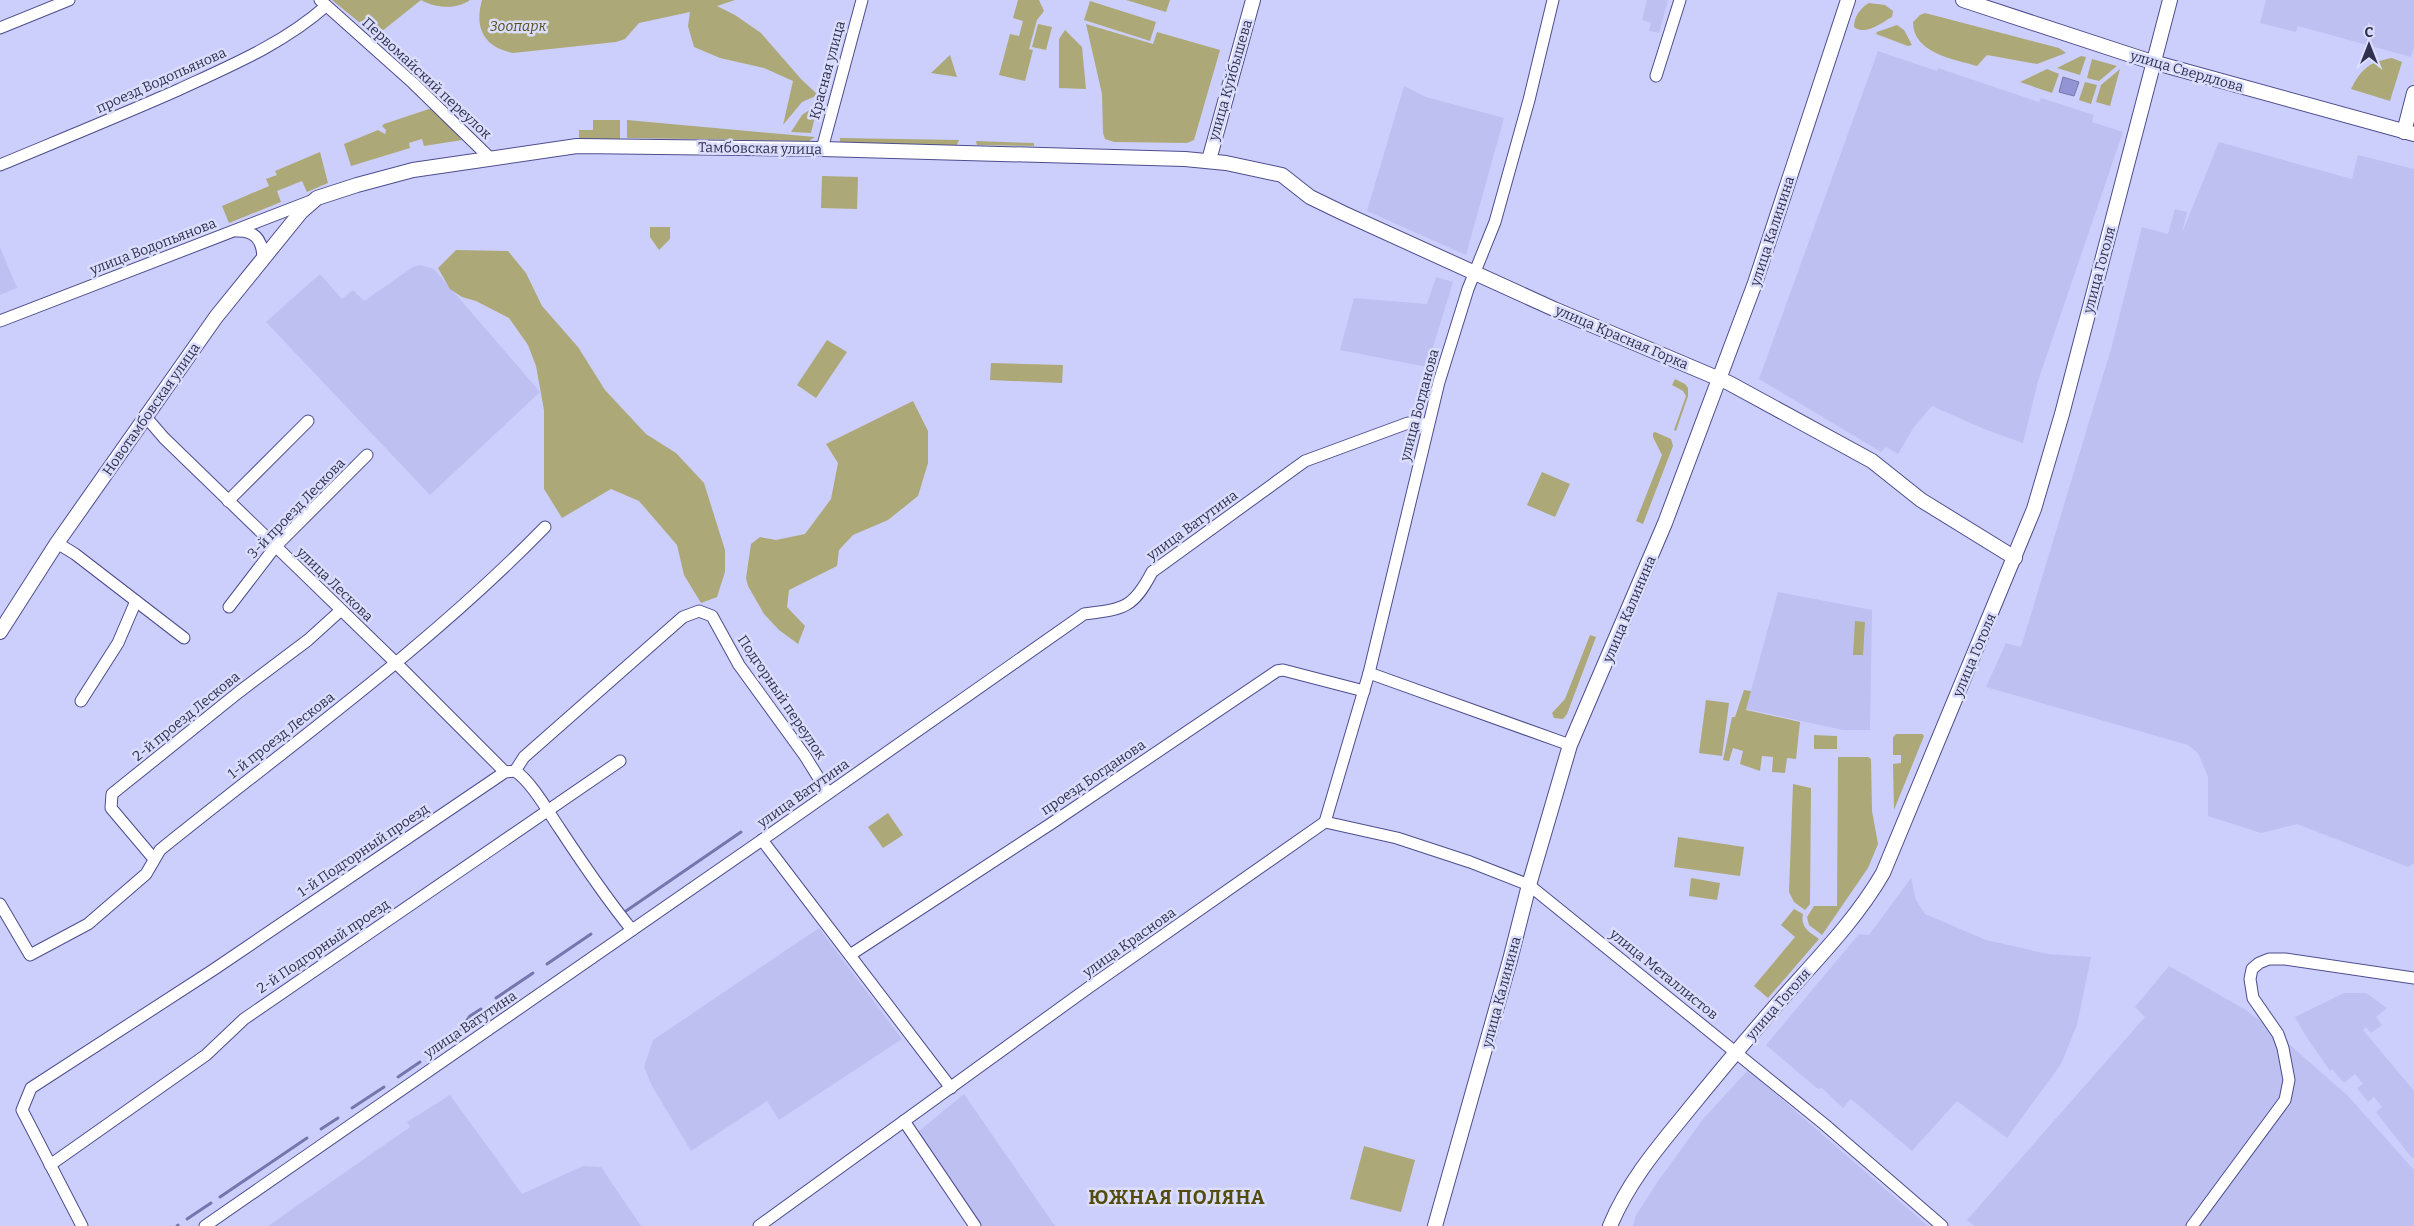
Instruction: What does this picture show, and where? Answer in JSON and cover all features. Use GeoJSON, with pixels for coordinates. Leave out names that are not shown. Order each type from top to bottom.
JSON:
{"type":"FeatureCollection","features":[{"type":"Feature","properties":{"kind":"main road","name":"улица Куйбышева"},"geometry":{"type":"LineString","coordinates":[[1209,160],[1252,0]]}},
{"type":"Feature","properties":{"kind":"main road","name":"улица Калинина"},"geometry":{"type":"LineString","coordinates":[[1435,1226],[1510,960],[1529,885],[1570,745],[1649,562],[1756,283],[1848,0]]}},
{"type":"Feature","properties":{"kind":"main road","name":"улица Свердлова"},"geometry":{"type":"LineString","coordinates":[[1963,0],[2154,62],[2409,133]]}},
{"type":"Feature","properties":{"kind":"main road","name":"улица Гоголя"},"geometry":{"type":"LineString","coordinates":[[1610,1226],[1617,1208],[1639,1170],[1736,1052],[1836,938],[1883,873],[2015,558],[2034,508],[2062,414],[2170,0]]}},
{"type":"Feature","properties":{"kind":"main road"},"geometry":{"type":"LineString","coordinates":[[2409,133],[2414,93]]}},
{"type":"Feature","properties":{"kind":"main road","name":"Тамбовская улица"},"geometry":{"type":"LineString","coordinates":[[317,198],[357,184],[413,170],[577,146],[822,149],[1209,160]]}},
{"type":"Feature","properties":{"kind":"main road","name":"улица Красная Горка"},"geometry":{"type":"LineString","coordinates":[[1209,160],[1282,175],[1310,197],[1554,309],[1720,378],[1872,461],[1921,500],[2015,558]]}},
{"type":"Feature","properties":{"kind":"main road","name":"Новотамбовская улица"},"geometry":{"type":"LineString","coordinates":[[0,632],[57,543],[228,300],[288,226],[317,198]]}},
{"type":"Feature","properties":{"kind":"street"},"geometry":{"type":"LineString","coordinates":[[0,28],[69,0]]}},
{"type":"Feature","properties":{"kind":"street","name":"Красная улица"},"geometry":{"type":"LineString","coordinates":[[822,149],[862,0]]}},
{"type":"Feature","properties":{"kind":"street","name":"улица Богданова"},"geometry":{"type":"LineString","coordinates":[[1325,822],[1369,673],[1428,424],[1475,272],[1495,222],[1529,100],[1554,0]]}},
{"type":"Feature","properties":{"kind":"street"},"geometry":{"type":"LineString","coordinates":[[1656,76],[1680,0]]}},
{"type":"Feature","properties":{"kind":"street","name":"Первомайский переулок"},"geometry":{"type":"LineString","coordinates":[[323,3],[413,83],[490,158]]}},
{"type":"Feature","properties":{"kind":"street","name":"проезд Водопьянова"},"geometry":{"type":"LineString","coordinates":[[0,165],[227,68],[282,40],[311,20],[323,3]]}},
{"type":"Feature","properties":{"kind":"street","name":"улица Водопьянова"},"geometry":{"type":"LineString","coordinates":[[0,321],[317,198]]}},
{"type":"Feature","properties":{"kind":"street"},"geometry":{"type":"LineString","coordinates":[[234,231],[252,233],[258,237],[263,257]]}},
{"type":"Feature","properties":{"kind":"street","name":"улица Лескова"},"geometry":{"type":"LineString","coordinates":[[145,416],[164,438],[340,610],[510,772],[522,776],[608,901],[632,930]]}},
{"type":"Feature","properties":{"kind":"street"},"geometry":{"type":"LineString","coordinates":[[228,501],[308,421]]}},
{"type":"Feature","properties":{"kind":"street","name":"улица Ватутина"},"geometry":{"type":"LineString","coordinates":[[205,1226],[1084,614],[1120,609],[1140,594],[1152,572],[1305,461],[1408,423],[1428,424]]}},
{"type":"Feature","properties":{"kind":"street","name":"3-й проезд Лескова"},"geometry":{"type":"LineString","coordinates":[[228,607],[276,547],[367,455]]}},
{"type":"Feature","properties":{"kind":"street","name":"1-й проезд Лескова"},"geometry":{"type":"LineString","coordinates":[[0,904],[30,955],[88,924],[146,874],[160,850],[395,662],[500,573],[545,527]]}},
{"type":"Feature","properties":{"kind":"street"},"geometry":{"type":"LineString","coordinates":[[57,543],[184,638]]}},
{"type":"Feature","properties":{"kind":"street"},"geometry":{"type":"LineString","coordinates":[[81,701],[118,643],[136,601]]}},
{"type":"Feature","properties":{"kind":"street","name":"2-й проезд Лескова"},"geometry":{"type":"LineString","coordinates":[[154,859],[111,808],[112,794],[239,692],[308,640],[340,610]]}},
{"type":"Feature","properties":{"kind":"street","name":"1-й Подгорный проезд"},"geometry":{"type":"LineString","coordinates":[[50,1165],[22,1110],[31,1088],[510,772],[683,617],[699,611],[712,616]]}},
{"type":"Feature","properties":{"kind":"street","name":"Подгорный переулок"},"geometry":{"type":"LineString","coordinates":[[712,616],[739,665],[805,756],[828,793]]}},
{"type":"Feature","properties":{"kind":"street","name":"проезд Богданова"},"geometry":{"type":"LineString","coordinates":[[850,955],[1052,823],[1277,671],[1283,670],[1364,691]]}},
{"type":"Feature","properties":{"kind":"street"},"geometry":{"type":"LineString","coordinates":[[1369,673],[1570,745]]}},
{"type":"Feature","properties":{"kind":"street","name":"2-й Подгорный проезд"},"geometry":{"type":"LineString","coordinates":[[50,1165],[206,1054],[252,1013],[548,812],[620,760]]}},
{"type":"Feature","properties":{"kind":"street","name":"улица Металлистов"},"geometry":{"type":"LineString","coordinates":[[1325,822],[1397,838],[1470,862],[1529,885],[1824,1124],[1942,1226]]}},
{"type":"Feature","properties":{"kind":"street","name":"улица Краснова"},"geometry":{"type":"LineString","coordinates":[[759,1226],[1088,988],[1325,822]]}},
{"type":"Feature","properties":{"kind":"street"},"geometry":{"type":"LineString","coordinates":[[762,840],[952,1088]]}},
{"type":"Feature","properties":{"kind":"street"},"geometry":{"type":"LineString","coordinates":[[2192,1226],[2284,1100],[2289,1080],[2283,1048],[2278,1034],[2253,998],[2250,979],[2252,970],[2259,963],[2269,959],[2285,959],[2414,978]]}},
{"type":"Feature","properties":{"kind":"street"},"geometry":{"type":"LineString","coordinates":[[904,1122],[975,1226]]}},
{"type":"Feature","properties":{"kind":"street"},"geometry":{"type":"LineString","coordinates":[[50,1165],[82,1226]]}},
{"type":"Feature","properties":{"kind":"shaded area"},"geometry":{"type":"Polygon","coordinates":[[[1647,0],[1668,0],[1659,33],[1649,31],[1651,23],[1642,20],[1647,0]]]}},
{"type":"Feature","properties":{"kind":"shaded area"},"geometry":{"type":"Polygon","coordinates":[[[2266,0],[2414,0],[2414,46],[2411,57],[2298,26],[2296,32],[2260,23],[2266,0]]]}},
{"type":"Feature","properties":{"kind":"shaded area"},"geometry":{"type":"Polygon","coordinates":[[[1878,51],[1937,71],[1938,68],[2039,102],[2041,98],[2094,115],[2092,122],[2123,132],[2038,381],[2023,443],[1984,429],[1932,406],[1914,427],[1898,454],[1886,447],[1881,452],[1759,379],[1878,51]]]}},
{"type":"Feature","properties":{"kind":"shaded area"},"geometry":{"type":"Polygon","coordinates":[[[2063,77],[2079,82],[2074,96],[2059,92],[2063,77]]]}},
{"type":"Feature","properties":{"kind":"shaded area"},"geometry":{"type":"Polygon","coordinates":[[[1404,86],[1426,97],[1504,118],[1466,255],[1367,211],[1404,86]]]}},
{"type":"Feature","properties":{"kind":"shaded area"},"geometry":{"type":"Polygon","coordinates":[[[2219,142],[2352,179],[2358,155],[2414,169],[2414,863],[2408,867],[2297,824],[2261,833],[2208,816],[2208,777],[2198,753],[2188,745],[1986,687],[2006,643],[2020,647],[2022,644],[2111,349],[2142,227],[2168,234],[2175,209],[2187,212],[2182,233],[2219,142]]]}},
{"type":"Feature","properties":{"kind":"shaded area"},"geometry":{"type":"Polygon","coordinates":[[[0,247],[17,288],[0,295],[0,247]]]}},
{"type":"Feature","properties":{"kind":"shaded area"},"geometry":{"type":"Polygon","coordinates":[[[420,265],[434,269],[540,392],[430,495],[266,322],[320,274],[342,299],[353,290],[364,301],[413,267],[420,265]]]}},
{"type":"Feature","properties":{"kind":"shaded area"},"geometry":{"type":"Polygon","coordinates":[[[1436,277],[1453,282],[1427,367],[1340,350],[1354,298],[1427,304],[1436,277]]]}},
{"type":"Feature","properties":{"kind":"shaded area"},"geometry":{"type":"Polygon","coordinates":[[[1778,592],[1872,610],[1870,730],[1843,730],[1746,709],[1778,592]]]}},
{"type":"Feature","properties":{"kind":"shaded area"},"geometry":{"type":"Polygon","coordinates":[[[1911,878],[1916,900],[1925,914],[1986,940],[2048,954],[2091,957],[2077,1025],[2061,1064],[2007,1138],[1957,1101],[1912,1151],[1851,1099],[1843,1108],[1822,1088],[1818,1089],[1766,1045],[1859,934],[1869,935],[1911,878]]]}},
{"type":"Feature","properties":{"kind":"shaded area"},"geometry":{"type":"Polygon","coordinates":[[[819,928],[902,1039],[779,1120],[767,1101],[691,1151],[652,1086],[644,1067],[653,1040],[819,928]]]}},
{"type":"Feature","properties":{"kind":"shaded area"},"geometry":{"type":"Polygon","coordinates":[[[2169,966],[2246,1010],[2274,1031],[2348,1096],[2414,1170],[2414,1226],[1974,1226],[1967,1220],[2145,1017],[2135,1007],[2169,966]]]}},
{"type":"Feature","properties":{"kind":"shaded area"},"geometry":{"type":"Polygon","coordinates":[[[2344,993],[2366,993],[2387,1008],[2376,1017],[2382,1025],[2371,1033],[2366,1027],[2363,1030],[2414,1091],[2414,1157],[2412,1158],[2376,1112],[2382,1107],[2374,1097],[2368,1102],[2357,1088],[2363,1084],[2355,1074],[2344,1083],[2332,1069],[2330,1071],[2295,1017],[2344,993]]]}},
{"type":"Feature","properties":{"kind":"shaded area"},"geometry":{"type":"Polygon","coordinates":[[[1748,1070],[1928,1226],[1633,1226],[1636,1215],[1658,1181],[1704,1118],[1748,1070]]]}},
{"type":"Feature","properties":{"kind":"shaded area"},"geometry":{"type":"Polygon","coordinates":[[[964,1094],[1055,1226],[978,1226],[914,1135],[964,1094]]]}},
{"type":"Feature","properties":{"kind":"shaded area"},"geometry":{"type":"Polygon","coordinates":[[[450,1095],[522,1194],[583,1166],[601,1167],[641,1226],[268,1226],[410,1127],[407,1122],[450,1095]]]}},
{"type":"Feature","properties":{"kind":"green space","name":"Зоопарк"},"geometry":{"type":"Polygon","coordinates":[[[332,0],[421,0],[376,36],[332,0]]]}},
{"type":"Feature","properties":{"kind":"green space"},"geometry":{"type":"Polygon","coordinates":[[[421,0],[470,0],[452,7],[446,7],[433,5],[421,0]]]}},
{"type":"Feature","properties":{"kind":"green space","name":"Зоопарк"},"geometry":{"type":"Polygon","coordinates":[[[482,0],[735,0],[717,6],[735,15],[761,33],[801,79],[818,95],[802,102],[783,125],[793,81],[764,68],[720,58],[694,47],[688,26],[690,12],[639,23],[625,39],[616,42],[513,53],[495,46],[484,35],[479,19],[482,0]]]}},
{"type":"Feature","properties":{"kind":"green space"},"geometry":{"type":"Polygon","coordinates":[[[1018,0],[1039,0],[1044,11],[1037,20],[1029,49],[1033,50],[1025,81],[999,75],[1010,34],[1019,36],[1023,21],[1013,18],[1018,0]]]}},
{"type":"Feature","properties":{"kind":"green space"},"geometry":{"type":"Polygon","coordinates":[[[1126,0],[1170,0],[1166,12],[1126,0]]]}},
{"type":"Feature","properties":{"kind":"green space"},"geometry":{"type":"Polygon","coordinates":[[[1090,1],[1156,22],[1150,41],[1084,20],[1090,1]]]}},
{"type":"Feature","properties":{"kind":"green space"},"geometry":{"type":"Polygon","coordinates":[[[1869,3],[1885,5],[1893,11],[1892,17],[1873,28],[1863,30],[1854,27],[1856,16],[1869,3]]]}},
{"type":"Feature","properties":{"kind":"green space"},"geometry":{"type":"Polygon","coordinates":[[[1925,13],[2059,48],[2066,53],[2037,64],[1987,55],[1977,66],[1957,61],[1936,53],[1920,41],[1915,33],[1913,22],[1925,13]]]}},
{"type":"Feature","properties":{"kind":"green space"},"geometry":{"type":"Polygon","coordinates":[[[1038,24],[1052,27],[1046,50],[1032,47],[1038,24]]]}},
{"type":"Feature","properties":{"kind":"green space"},"geometry":{"type":"Polygon","coordinates":[[[1086,24],[1153,44],[1157,32],[1220,50],[1194,140],[1187,143],[1114,142],[1105,139],[1103,133],[1102,94],[1086,24]]]}},
{"type":"Feature","properties":{"kind":"green space"},"geometry":{"type":"Polygon","coordinates":[[[1897,25],[1904,30],[1912,45],[1908,46],[1876,34],[1897,25]]]}},
{"type":"Feature","properties":{"kind":"green space"},"geometry":{"type":"Polygon","coordinates":[[[1065,30],[1082,47],[1086,89],[1059,88],[1059,39],[1065,30]]]}},
{"type":"Feature","properties":{"kind":"green space"},"geometry":{"type":"Polygon","coordinates":[[[950,55],[957,77],[931,73],[950,55]]]}},
{"type":"Feature","properties":{"kind":"green space"},"geometry":{"type":"Polygon","coordinates":[[[2081,56],[2086,57],[2080,75],[2057,68],[2081,56]]]}},
{"type":"Feature","properties":{"kind":"green space"},"geometry":{"type":"Polygon","coordinates":[[[2392,58],[2402,62],[2390,101],[2351,89],[2362,71],[2372,64],[2392,58]]]}},
{"type":"Feature","properties":{"kind":"green space"},"geometry":{"type":"Polygon","coordinates":[[[2092,59],[2117,66],[2099,81],[2087,78],[2092,59]]]}},
{"type":"Feature","properties":{"kind":"green space"},"geometry":{"type":"Polygon","coordinates":[[[2047,69],[2059,74],[2052,93],[2020,82],[2047,69]]]}},
{"type":"Feature","properties":{"kind":"green space"},"geometry":{"type":"Polygon","coordinates":[[[2120,69],[2110,106],[2096,102],[2101,85],[2120,69]]]}},
{"type":"Feature","properties":{"kind":"green space"},"geometry":{"type":"Polygon","coordinates":[[[2085,82],[2097,85],[2091,104],[2079,100],[2085,82]]]}},
{"type":"Feature","properties":{"kind":"green space"},"geometry":{"type":"Polygon","coordinates":[[[818,104],[811,133],[791,132],[802,115],[818,104]]]}},
{"type":"Feature","properties":{"kind":"green space"},"geometry":{"type":"Polygon","coordinates":[[[432,108],[462,140],[424,146],[422,139],[409,143],[410,148],[351,166],[344,144],[378,130],[385,134],[386,130],[382,126],[384,124],[432,108]]]}},
{"type":"Feature","properties":{"kind":"green space"},"geometry":{"type":"Polygon","coordinates":[[[593,120],[620,120],[620,139],[579,139],[579,130],[593,130],[593,120]]]}},
{"type":"Feature","properties":{"kind":"green space"},"geometry":{"type":"Polygon","coordinates":[[[627,120],[815,137],[809,141],[627,138],[627,120]]]}},
{"type":"Feature","properties":{"kind":"green space"},"geometry":{"type":"Polygon","coordinates":[[[840,138],[959,140],[956,147],[840,143],[840,138]]]}},
{"type":"Feature","properties":{"kind":"green space"},"geometry":{"type":"Polygon","coordinates":[[[976,141],[1034,143],[1034,146],[977,145],[976,141]]]}},
{"type":"Feature","properties":{"kind":"green space"},"geometry":{"type":"Polygon","coordinates":[[[320,152],[328,183],[307,192],[302,181],[277,191],[281,202],[229,223],[222,206],[269,186],[266,179],[277,175],[275,171],[320,152]]]}},
{"type":"Feature","properties":{"kind":"green space"},"geometry":{"type":"Polygon","coordinates":[[[822,176],[858,177],[857,209],[821,208],[822,176]]]}},
{"type":"Feature","properties":{"kind":"green space"},"geometry":{"type":"Polygon","coordinates":[[[650,227],[670,227],[670,239],[659,250],[650,237],[650,227]]]}},
{"type":"Feature","properties":{"kind":"green space"},"geometry":{"type":"Polygon","coordinates":[[[456,250],[508,251],[526,273],[542,306],[578,347],[605,390],[646,434],[676,453],[704,483],[725,550],[725,572],[717,597],[701,603],[684,575],[677,545],[639,501],[611,489],[562,518],[544,489],[544,410],[536,366],[528,345],[509,318],[476,301],[462,297],[450,289],[438,268],[456,250]]]}},
{"type":"Feature","properties":{"kind":"green space"},"geometry":{"type":"Polygon","coordinates":[[[827,340],[847,352],[816,398],[797,385],[827,340]]]}},
{"type":"Feature","properties":{"kind":"green space"},"geometry":{"type":"Polygon","coordinates":[[[991,363],[1063,365],[1062,383],[990,380],[991,363]]]}},
{"type":"Feature","properties":{"kind":"green space"},"geometry":{"type":"Polygon","coordinates":[[[1675,379],[1685,384],[1688,388],[1688,396],[1676,431],[1674,430],[1686,396],[1683,391],[1672,385],[1675,379]]]}},
{"type":"Feature","properties":{"kind":"green space"},"geometry":{"type":"Polygon","coordinates":[[[913,401],[928,431],[928,463],[918,496],[888,520],[853,535],[839,550],[837,566],[789,590],[787,607],[805,626],[798,644],[779,630],[764,614],[748,586],[746,578],[751,544],[760,537],[776,540],[805,534],[831,499],[838,463],[826,444],[913,401]]]}},
{"type":"Feature","properties":{"kind":"green space"},"geometry":{"type":"Polygon","coordinates":[[[1655,432],[1671,439],[1673,446],[1643,524],[1636,521],[1662,455],[1653,437],[1655,432]]]}},
{"type":"Feature","properties":{"kind":"green space"},"geometry":{"type":"Polygon","coordinates":[[[1542,472],[1570,484],[1555,517],[1527,505],[1542,472]]]}},
{"type":"Feature","properties":{"kind":"green space"},"geometry":{"type":"Polygon","coordinates":[[[1855,621],[1865,622],[1863,655],[1853,655],[1855,621]]]}},
{"type":"Feature","properties":{"kind":"green space"},"geometry":{"type":"Polygon","coordinates":[[[1590,635],[1596,637],[1567,714],[1563,719],[1554,718],[1552,713],[1565,699],[1590,635]]]}},
{"type":"Feature","properties":{"kind":"green space"},"geometry":{"type":"Polygon","coordinates":[[[1744,690],[1751,691],[1746,710],[1800,722],[1796,759],[1787,758],[1785,773],[1772,772],[1773,757],[1762,756],[1760,771],[1740,764],[1743,751],[1733,748],[1729,761],[1723,760],[1732,717],[1735,717],[1744,690]]]}},
{"type":"Feature","properties":{"kind":"green space"},"geometry":{"type":"Polygon","coordinates":[[[1706,700],[1729,703],[1722,756],[1699,753],[1706,700]]]}},
{"type":"Feature","properties":{"kind":"green space"},"geometry":{"type":"Polygon","coordinates":[[[1896,734],[1922,734],[1924,736],[1894,810],[1893,764],[1901,763],[1901,755],[1893,755],[1893,737],[1896,734]]]}},
{"type":"Feature","properties":{"kind":"green space"},"geometry":{"type":"Polygon","coordinates":[[[1814,735],[1837,736],[1837,749],[1814,749],[1814,735]]]}},
{"type":"Feature","properties":{"kind":"green space"},"geometry":{"type":"Polygon","coordinates":[[[1838,757],[1868,757],[1871,759],[1872,811],[1878,844],[1868,868],[1822,935],[1809,925],[1807,917],[1814,906],[1837,906],[1838,757]]]}},
{"type":"Feature","properties":{"kind":"green space"},"geometry":{"type":"Polygon","coordinates":[[[1793,784],[1811,788],[1810,904],[1805,910],[1794,902],[1789,892],[1793,784]]]}},
{"type":"Feature","properties":{"kind":"green space"},"geometry":{"type":"Polygon","coordinates":[[[888,813],[903,835],[883,848],[868,827],[888,813]]]}},
{"type":"Feature","properties":{"kind":"green space"},"geometry":{"type":"Polygon","coordinates":[[[1678,837],[1744,847],[1740,876],[1674,867],[1678,837]]]}},
{"type":"Feature","properties":{"kind":"green space"},"geometry":{"type":"Polygon","coordinates":[[[1691,878],[1720,883],[1717,900],[1689,896],[1691,878]]]}},
{"type":"Feature","properties":{"kind":"green space"},"geometry":{"type":"Polygon","coordinates":[[[1794,909],[1803,914],[1804,926],[1819,939],[1768,998],[1754,986],[1795,937],[1781,925],[1794,909]]]}},
{"type":"Feature","properties":{"kind":"green space"},"geometry":{"type":"Polygon","coordinates":[[[1364,1146],[1415,1160],[1401,1212],[1350,1199],[1364,1146]]]}},
{"type":"Feature","properties":{"kind":"waterway"},"geometry":{"type":"LineString","coordinates":[[626,911],[741,832]]}},
{"type":"Feature","properties":{"kind":"waterway"},"geometry":{"type":"LineString","coordinates":[[547,964],[591,934]]}},
{"type":"Feature","properties":{"kind":"waterway"},"geometry":{"type":"LineString","coordinates":[[496,998],[533,973]]}},
{"type":"Feature","properties":{"kind":"waterway"},"geometry":{"type":"LineString","coordinates":[[434,1053],[452,1041],[470,1016],[481,1009]]}},
{"type":"Feature","properties":{"kind":"waterway"},"geometry":{"type":"LineString","coordinates":[[398,1077],[420,1062]]}},
{"type":"Feature","properties":{"kind":"waterway"},"geometry":{"type":"LineString","coordinates":[[352,1108],[384,1087]]}},
{"type":"Feature","properties":{"kind":"waterway"},"geometry":{"type":"LineString","coordinates":[[321,1129],[338,1118]]}},
{"type":"Feature","properties":{"kind":"waterway"},"geometry":{"type":"LineString","coordinates":[[220,1197],[307,1138]]}},
{"type":"Feature","properties":{"kind":"waterway"},"geometry":{"type":"LineString","coordinates":[[187,1219],[211,1203]]}},
{"type":"Feature","properties":{"kind":"district","name":"ЮЖНАЯ ПОЛЯНА"},"geometry":{"type":"Point","coordinates":[1177,1197]}}]}
